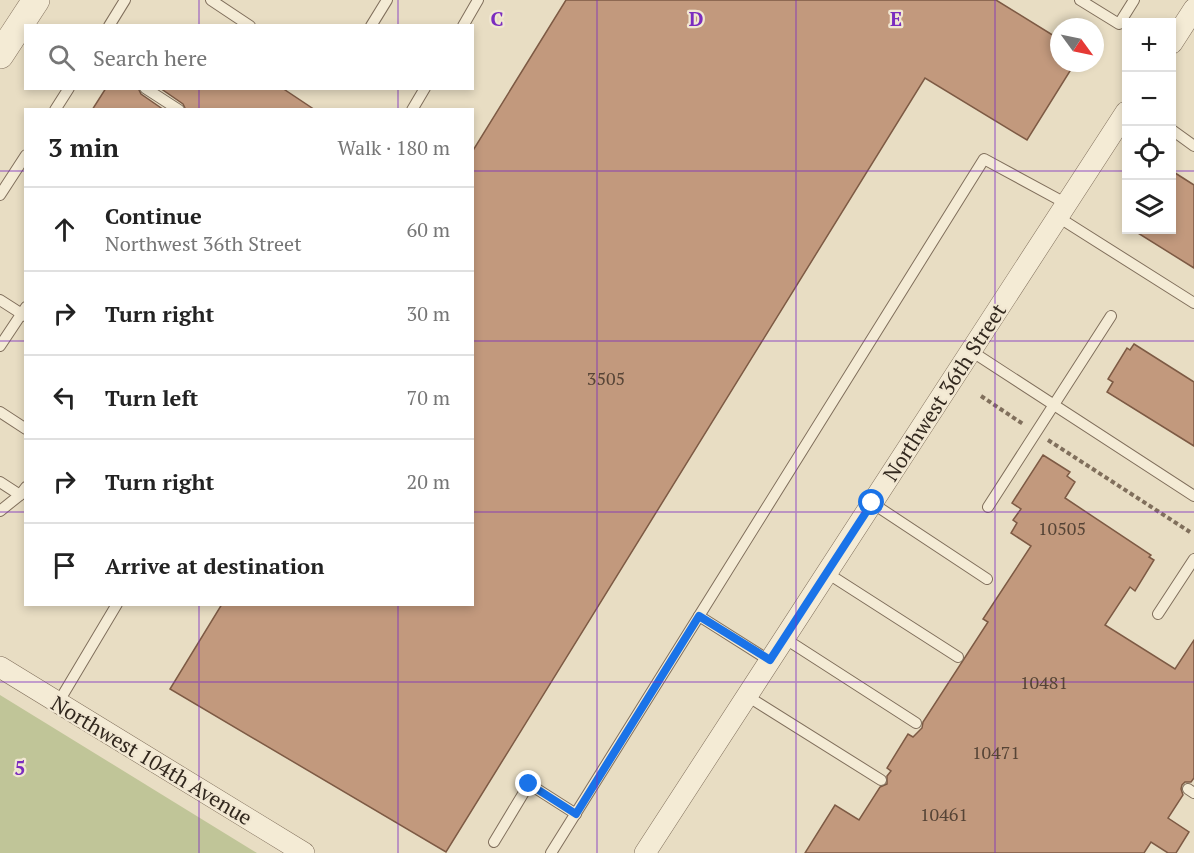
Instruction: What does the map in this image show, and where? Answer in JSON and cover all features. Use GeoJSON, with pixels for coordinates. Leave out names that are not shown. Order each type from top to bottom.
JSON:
{"type":"FeatureCollection","features":[{"type":"Feature","properties":{"kind":"street"},"geometry":{"type":"LineString","coordinates":[[0,55],[36,0]]}},
{"type":"Feature","properties":{"kind":"street"},"geometry":{"type":"LineString","coordinates":[[1176,37],[1194,9]]}},
{"type":"Feature","properties":{"kind":"street","name":"Northwest 36th Street"},"geometry":{"type":"LineString","coordinates":[[645,853],[1122,118]]}},
{"type":"Feature","properties":{"kind":"street","name":"Northwest 104th Avenue"},"geometry":{"type":"LineString","coordinates":[[0,668],[304,853]]}},
{"type":"Feature","properties":{"kind":"lane"},"geometry":{"type":"LineString","coordinates":[[110,24],[125,0]]}},
{"type":"Feature","properties":{"kind":"lane"},"geometry":{"type":"LineString","coordinates":[[212,0],[247,24]]}},
{"type":"Feature","properties":{"kind":"lane"},"geometry":{"type":"LineString","coordinates":[[372,24],[387,0]]}},
{"type":"Feature","properties":{"kind":"lane"},"geometry":{"type":"LineString","coordinates":[[464,24],[478,0]]}},
{"type":"Feature","properties":{"kind":"lane"},"geometry":{"type":"LineString","coordinates":[[1080,0],[1119,24],[1134,0]]}},
{"type":"Feature","properties":{"kind":"lane"},"geometry":{"type":"LineString","coordinates":[[56,108],[68,90]]}},
{"type":"Feature","properties":{"kind":"lane"},"geometry":{"type":"LineString","coordinates":[[149,90],[176,108]]}},
{"type":"Feature","properties":{"kind":"lane"},"geometry":{"type":"LineString","coordinates":[[413,108],[424,90]]}},
{"type":"Feature","properties":{"kind":"lane"},"geometry":{"type":"LineString","coordinates":[[1176,133],[1194,146]]}},
{"type":"Feature","properties":{"kind":"lane"},"geometry":{"type":"LineString","coordinates":[[0,195],[24,158]]}},
{"type":"Feature","properties":{"kind":"lane"},"geometry":{"type":"LineString","coordinates":[[551,853],[984,159],[1194,303]]}},
{"type":"Feature","properties":{"kind":"lane"},"geometry":{"type":"LineString","coordinates":[[0,300],[24,312],[0,346]]}},
{"type":"Feature","properties":{"kind":"lane"},"geometry":{"type":"LineString","coordinates":[[988,507],[1111,316]]}},
{"type":"Feature","properties":{"kind":"lane"},"geometry":{"type":"LineString","coordinates":[[971,351],[1194,496]]}},
{"type":"Feature","properties":{"kind":"lane"},"geometry":{"type":"LineString","coordinates":[[0,412],[24,428]]}},
{"type":"Feature","properties":{"kind":"lane"},"geometry":{"type":"LineString","coordinates":[[0,482],[23,491],[0,510]]}},
{"type":"Feature","properties":{"kind":"lane"},"geometry":{"type":"LineString","coordinates":[[872,503],[987,579]]}},
{"type":"Feature","properties":{"kind":"lane"},"geometry":{"type":"LineString","coordinates":[[1158,614],[1194,558]]}},
{"type":"Feature","properties":{"kind":"lane"},"geometry":{"type":"LineString","coordinates":[[827,573],[958,657]]}},
{"type":"Feature","properties":{"kind":"lane"},"geometry":{"type":"LineString","coordinates":[[58,703],[116,606]]}},
{"type":"Feature","properties":{"kind":"lane"},"geometry":{"type":"LineString","coordinates":[[699,616],[770,660]]}},
{"type":"Feature","properties":{"kind":"lane"},"geometry":{"type":"LineString","coordinates":[[784,638],[916,723]]}},
{"type":"Feature","properties":{"kind":"lane"},"geometry":{"type":"LineString","coordinates":[[747,696],[881,780]]}},
{"type":"Feature","properties":{"kind":"lane"},"geometry":{"type":"LineString","coordinates":[[494,842],[529,784],[576,814]]}},
{"type":"Feature","properties":{"kind":"path"},"geometry":{"type":"LineString","coordinates":[[981,396],[1026,426]]}},
{"type":"Feature","properties":{"kind":"path"},"geometry":{"type":"LineString","coordinates":[[1045,438],[1190,532]]}},
{"type":"Feature","properties":{"kind":"green space"},"geometry":{"type":"Polygon","coordinates":[[[0,695],[257,853],[0,853],[0,695]]]}},
{"type":"Feature","properties":{"kind":"building"},"geometry":{"type":"Polygon","coordinates":[[[566,0],[996,0],[1050,33],[1050,72],[1069,72],[1027,140],[925,78],[446,852],[170,689],[221,606],[474,606],[474,149],[566,0]]]}},
{"type":"Feature","properties":{"kind":"building"},"geometry":{"type":"Polygon","coordinates":[[[105,90],[139,90],[141,94],[161,108],[93,108],[105,90]]]}},
{"type":"Feature","properties":{"kind":"building"},"geometry":{"type":"Polygon","coordinates":[[[163,90],[285,90],[312,108],[185,108],[183,104],[163,90]]]}},
{"type":"Feature","properties":{"kind":"building"},"geometry":{"type":"Polygon","coordinates":[[[1176,174],[1194,185],[1194,268],[1139,234],[1176,234],[1176,174]]]}},
{"type":"Feature","properties":{"kind":"building"},"geometry":{"type":"Polygon","coordinates":[[[1134,344],[1194,382],[1194,446],[1107,392],[1113,382],[1108,379],[1127,348],[1130,350],[1134,344]]]}},
{"type":"Feature","properties":{"kind":"building"},"geometry":{"type":"Polygon","coordinates":[[[1043,455],[1070,472],[1067,476],[1075,482],[1065,498],[1151,555],[1149,557],[1154,560],[1135,591],[1130,587],[1105,625],[1175,669],[1194,640],[1194,778],[1191,782],[1185,782],[1182,785],[1183,795],[1168,818],[1189,832],[1176,853],[1168,853],[1151,842],[1144,853],[805,853],[835,805],[859,820],[880,787],[887,784],[887,776],[891,771],[887,768],[908,734],[913,737],[922,728],[923,722],[988,622],[983,619],[1031,546],[1011,533],[1017,523],[1013,520],[1021,509],[1012,503],[1043,455]]]}},
{"type":"Feature","properties":{"kind":"route"},"geometry":{"type":"LineString","coordinates":[[529,784],[576,814],[699,616],[770,660],[872,503]]}}]}
